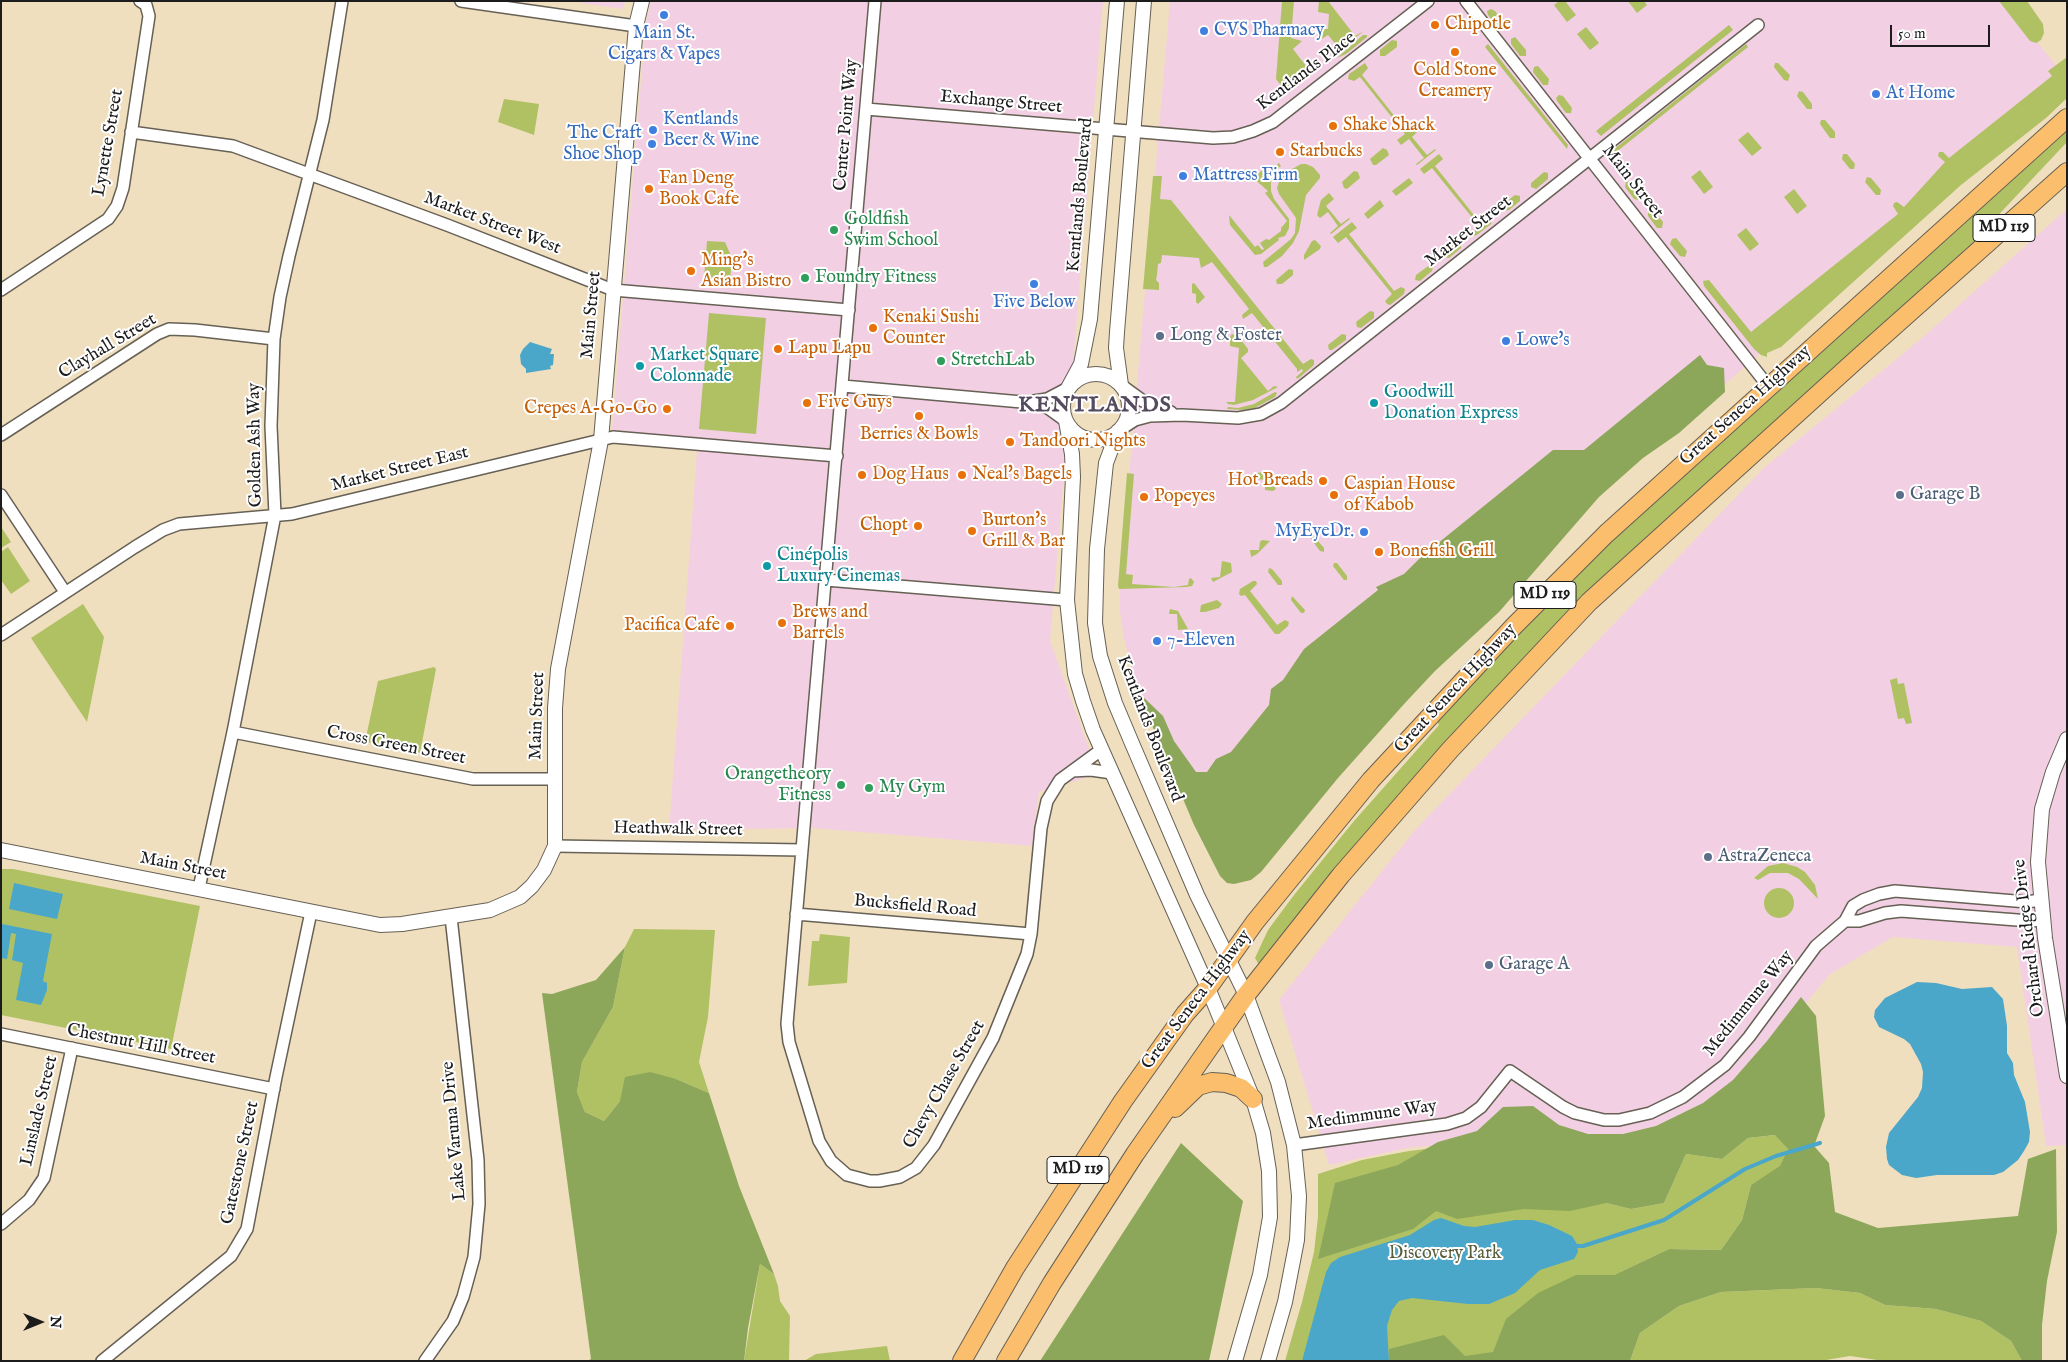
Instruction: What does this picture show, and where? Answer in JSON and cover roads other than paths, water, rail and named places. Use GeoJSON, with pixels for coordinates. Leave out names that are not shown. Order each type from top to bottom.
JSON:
{"type":"FeatureCollection","features":[{"type":"Feature","properties":{"kind":"main road","name":"Great Seneca Highway"},"geometry":{"type":"LineString","coordinates":[[962,1361],[1015,1268],[1123,1101],[1185,1014],[1208,988],[1255,922],[1371,780],[1514,626],[1606,534],[2067,118]]}},
{"type":"Feature","properties":{"kind":"main road","name":"Great Seneca Highway"},"geometry":{"type":"LineString","coordinates":[[1006,1361],[1052,1283],[1135,1154],[1246,995],[1341,875],[1438,764],[1590,602],[1869,348],[2067,172]]}},
{"type":"Feature","properties":{"kind":"main road"},"geometry":{"type":"LineString","coordinates":[[1135,1154],[1178,1105],[1198,1086],[1212,1082],[1226,1083],[1241,1088],[1253,1099]]}},
{"type":"Feature","properties":{"kind":"street","name":"Golden Ash Way"},"geometry":{"type":"LineString","coordinates":[[200,888],[233,732],[275,515],[271,426],[274,339],[284,275],[323,120],[342,1]]}},
{"type":"Feature","properties":{"kind":"street"},"geometry":{"type":"LineString","coordinates":[[461,1],[636,26]]}},
{"type":"Feature","properties":{"kind":"street","name":"Main Street"},"geometry":{"type":"LineString","coordinates":[[1,850],[380,924],[402,924],[490,910],[520,898],[532,886],[544,870],[554,846],[555,708],[558,669],[601,440],[636,26],[642,1]]}},
{"type":"Feature","properties":{"kind":"street","name":"Center Point Way"},"geometry":{"type":"LineString","coordinates":[[802,850],[875,1]]}},
{"type":"Feature","properties":{"kind":"street","name":"Kentlands Boulevard"},"geometry":{"type":"LineString","coordinates":[[1068,388],[1081,364],[1090,319],[1117,1]]}},
{"type":"Feature","properties":{"kind":"street"},"geometry":{"type":"LineString","coordinates":[[843,386],[1020,401],[1046,406],[1066,421],[1077,434],[1090,439],[1102,439],[1118,431],[1126,418],[1128,410],[1128,399],[1121,385],[1116,348],[1144,1]]}},
{"type":"Feature","properties":{"kind":"street","name":"Kentlands Place"},"geometry":{"type":"LineString","coordinates":[[1134,131],[1223,138],[1242,135],[1264,127],[1314,91],[1428,1]]}},
{"type":"Feature","properties":{"kind":"street","name":"Main Street"},"geometry":{"type":"LineString","coordinates":[[1466,1],[1768,386]]}},
{"type":"Feature","properties":{"kind":"street","name":"Lynette Street"},"geometry":{"type":"LineString","coordinates":[[1,290],[108,219],[117,206],[123,188],[149,16],[143,3]]}},
{"type":"Feature","properties":{"kind":"street","name":"Market Street"},"geometry":{"type":"LineString","coordinates":[[1118,431],[1142,418],[1159,415],[1238,418],[1261,414],[1275,406],[1758,24]]}},
{"type":"Feature","properties":{"kind":"street","name":"Exchange Street"},"geometry":{"type":"LineString","coordinates":[[866,109],[1134,131]]}},
{"type":"Feature","properties":{"kind":"street","name":"Market Street West"},"geometry":{"type":"LineString","coordinates":[[131,132],[233,146],[446,225],[613,290],[849,310]]}},
{"type":"Feature","properties":{"kind":"street","name":"Clayhall Street"},"geometry":{"type":"LineString","coordinates":[[1,435],[157,334],[170,330],[195,330],[274,339]]}},
{"type":"Feature","properties":{"kind":"street"},"geometry":{"type":"LineString","coordinates":[[1020,401],[1047,399],[1068,388],[1075,381],[1092,374],[1105,374],[1121,385]]}},
{"type":"Feature","properties":{"kind":"street","name":"Market Street"},"geometry":{"type":"LineString","coordinates":[[1121,385],[1143,401],[1182,415]]}},
{"type":"Feature","properties":{"kind":"street"},"geometry":{"type":"LineString","coordinates":[[1068,388],[1062,404],[1072,454],[1073,477],[1067,600],[1075,674],[1101,750],[1208,988],[1253,1099],[1263,1133],[1269,1170],[1270,1217],[1260,1274],[1235,1361]]}},
{"type":"Feature","properties":{"kind":"street","name":"Kentlands Boulevard"},"geometry":{"type":"LineString","coordinates":[[1118,431],[1106,463],[1097,549],[1095,623],[1100,656],[1130,741],[1197,894],[1246,995]]}},
{"type":"Feature","properties":{"kind":"street","name":"Market Street East"},"geometry":{"type":"LineString","coordinates":[[1,635],[163,530],[179,524],[292,514],[613,438],[837,456]]}},
{"type":"Feature","properties":{"kind":"street"},"geometry":{"type":"LineString","coordinates":[[1,495],[65,592]]}},
{"type":"Feature","properties":{"kind":"street"},"geometry":{"type":"LineString","coordinates":[[826,580],[1067,600]]}},
{"type":"Feature","properties":{"kind":"street","name":"Cross Green Street"},"geometry":{"type":"LineString","coordinates":[[233,732],[473,779],[555,779]]}},
{"type":"Feature","properties":{"kind":"street","name":"Orchard Ridge Drive"},"geometry":{"type":"LineString","coordinates":[[2067,739],[2053,772],[2042,808],[2038,862],[2040,900],[2067,1076]]}},
{"type":"Feature","properties":{"kind":"street","name":"Chevy Chase Street"},"geometry":{"type":"LineString","coordinates":[[802,850],[787,1024],[789,1042],[816,1133],[827,1156],[847,1175],[880,1182],[900,1177],[916,1168],[927,1154],[993,1038],[1024,964],[1032,934],[1044,813],[1052,790],[1060,780],[1101,750]]}},
{"type":"Feature","properties":{"kind":"street"},"geometry":{"type":"LineString","coordinates":[[1072,771],[1091,770],[1112,773]]}},
{"type":"Feature","properties":{"kind":"street","name":"Heathwalk Street"},"geometry":{"type":"LineString","coordinates":[[554,846],[802,850]]}},
{"type":"Feature","properties":{"kind":"street","name":"Medimmune Way"},"geometry":{"type":"LineString","coordinates":[[1294,1145],[1447,1124],[1466,1118],[1481,1107],[1510,1071],[1562,1107],[1575,1113],[1604,1120],[1619,1120],[1650,1113],[1683,1097],[1725,1065],[1749,1037],[1816,946],[1845,920],[1853,906],[1885,892],[1908,892],[2027,902],[2040,900]]}},
{"type":"Feature","properties":{"kind":"street"},"geometry":{"type":"LineString","coordinates":[[1845,920],[1859,921],[1885,912],[1901,911],[2030,921],[2043,920]]}},
{"type":"Feature","properties":{"kind":"street","name":"Gatestone Street"},"geometry":{"type":"LineString","coordinates":[[102,1361],[231,1256],[247,1229],[274,1089],[312,912]]}},
{"type":"Feature","properties":{"kind":"street","name":"Bucksfield Road"},"geometry":{"type":"LineString","coordinates":[[796,914],[1032,934]]}},
{"type":"Feature","properties":{"kind":"street","name":"Lake Varuna Drive"},"geometry":{"type":"LineString","coordinates":[[425,1361],[453,1321],[463,1297],[474,1257],[479,1204],[478,1160],[452,917]]}},
{"type":"Feature","properties":{"kind":"street"},"geometry":{"type":"LineString","coordinates":[[1246,995],[1278,1082],[1294,1145],[1299,1196],[1297,1240],[1285,1302],[1268,1361]]}},
{"type":"Feature","properties":{"kind":"street","name":"Chestnut Hill Street"},"geometry":{"type":"LineString","coordinates":[[1,1034],[274,1089]]}},
{"type":"Feature","properties":{"kind":"street","name":"Linslade Street"},"geometry":{"type":"LineString","coordinates":[[1,1224],[30,1200],[44,1178],[72,1048]]}},
{"type":"Feature","properties":{"kind":"water"},"geometry":{"type":"Polygon","coordinates":[[[530,342],[552,349],[550,354],[554,354],[553,365],[550,366],[551,369],[526,373],[526,369],[521,364],[520,355],[530,342]]]}},
{"type":"Feature","properties":{"kind":"water"},"geometry":{"type":"Polygon","coordinates":[[[14,883],[63,894],[57,919],[9,909],[14,883]]]}},
{"type":"Feature","properties":{"kind":"water"},"geometry":{"type":"Polygon","coordinates":[[[2,924],[52,934],[43,981],[47,983],[47,990],[41,1005],[16,1000],[23,963],[12,960],[16,934],[11,933],[7,959],[1,958],[2,924]]]}},
{"type":"Feature","properties":{"kind":"water"},"geometry":{"type":"Polygon","coordinates":[[[1917,982],[1936,983],[1962,989],[1992,987],[2003,999],[2007,1026],[2007,1053],[2013,1063],[2014,1075],[2025,1102],[2030,1132],[2029,1142],[2018,1160],[2003,1172],[1994,1175],[1937,1175],[1916,1178],[1902,1175],[1889,1165],[1886,1147],[1889,1133],[1918,1097],[1922,1088],[1923,1072],[1921,1064],[1910,1044],[1879,1027],[1874,1017],[1875,1010],[1885,998],[1917,982]]]}},
{"type":"Feature","properties":{"kind":"water"},"geometry":{"type":"Polygon","coordinates":[[[1441,1218],[1464,1226],[1475,1227],[1515,1220],[1533,1220],[1572,1236],[1577,1244],[1578,1252],[1574,1259],[1540,1270],[1515,1293],[1489,1304],[1468,1304],[1412,1298],[1399,1301],[1392,1310],[1387,1326],[1389,1361],[1302,1361],[1326,1272],[1331,1263],[1340,1257],[1410,1235],[1434,1220],[1441,1218]]]}},
{"type":"Feature","properties":{"kind":"waterway"},"geometry":{"type":"LineString","coordinates":[[1573,1246],[1583,1246],[1664,1220],[1745,1169],[1776,1156],[1820,1143]]}},
{"type":"Feature","properties":{"kind":"place","name":"Main St. Cigars & Vapes"},"geometry":{"type":"Point","coordinates":[664,15]}},
{"type":"Feature","properties":{"kind":"place","name":"Chipotle"},"geometry":{"type":"Point","coordinates":[1435,25]}},
{"type":"Feature","properties":{"kind":"place","name":"CVS Pharmacy"},"geometry":{"type":"Point","coordinates":[1204,31]}},
{"type":"Feature","properties":{"kind":"place","name":"Cold Stone Creamery"},"geometry":{"type":"Point","coordinates":[1455,52]}},
{"type":"Feature","properties":{"kind":"place","name":"At Home"},"geometry":{"type":"Point","coordinates":[1876,94]}},
{"type":"Feature","properties":{"kind":"place","name":"Shake Shack"},"geometry":{"type":"Point","coordinates":[1333,126]}},
{"type":"Feature","properties":{"kind":"place","name":"Kentlands Beer & Wine"},"geometry":{"type":"Point","coordinates":[653,130]}},
{"type":"Feature","properties":{"kind":"place","name":"The Craft Shoe Shop"},"geometry":{"type":"Point","coordinates":[652,144]}},
{"type":"Feature","properties":{"kind":"place","name":"Starbucks"},"geometry":{"type":"Point","coordinates":[1280,152]}},
{"type":"Feature","properties":{"kind":"place","name":"Mattress Firm"},"geometry":{"type":"Point","coordinates":[1183,176]}},
{"type":"Feature","properties":{"kind":"place","name":"Fan Deng Book Cafe"},"geometry":{"type":"Point","coordinates":[649,189]}},
{"type":"Feature","properties":{"kind":"place","name":"Goldfish Swim School"},"geometry":{"type":"Point","coordinates":[834,230]}},
{"type":"Feature","properties":{"kind":"place","name":"Ming's Asian Bistro"},"geometry":{"type":"Point","coordinates":[691,271]}},
{"type":"Feature","properties":{"kind":"place","name":"Foundry Fitness"},"geometry":{"type":"Point","coordinates":[805,278]}},
{"type":"Feature","properties":{"kind":"place","name":"Five Below"},"geometry":{"type":"Point","coordinates":[1034,284]}},
{"type":"Feature","properties":{"kind":"place","name":"Kenaki Sushi Counter"},"geometry":{"type":"Point","coordinates":[873,328]}},
{"type":"Feature","properties":{"kind":"place","name":"Long & Foster"},"geometry":{"type":"Point","coordinates":[1160,336]}},
{"type":"Feature","properties":{"kind":"place","name":"Lowe's"},"geometry":{"type":"Point","coordinates":[1506,341]}},
{"type":"Feature","properties":{"kind":"place","name":"Lapu Lapu"},"geometry":{"type":"Point","coordinates":[778,349]}},
{"type":"Feature","properties":{"kind":"place","name":"StretchLab"},"geometry":{"type":"Point","coordinates":[941,361]}},
{"type":"Feature","properties":{"kind":"place","name":"Market Square Colonnade"},"geometry":{"type":"Point","coordinates":[640,366]}},
{"type":"Feature","properties":{"kind":"place","name":"Five Guys"},"geometry":{"type":"Point","coordinates":[807,403]}},
{"type":"Feature","properties":{"kind":"place","name":"Goodwill Donation Express"},"geometry":{"type":"Point","coordinates":[1374,403]}},
{"type":"Feature","properties":{"kind":"place","name":"Crepes A-Go-Go"},"geometry":{"type":"Point","coordinates":[667,409]}},
{"type":"Feature","properties":{"kind":"place","name":"Berries & Bowls"},"geometry":{"type":"Point","coordinates":[919,416]}},
{"type":"Feature","properties":{"kind":"place","name":"Tandoori Nights"},"geometry":{"type":"Point","coordinates":[1010,442]}},
{"type":"Feature","properties":{"kind":"place","name":"Dog Haus"},"geometry":{"type":"Point","coordinates":[862,475]}},
{"type":"Feature","properties":{"kind":"place","name":"Neal's Bagels"},"geometry":{"type":"Point","coordinates":[962,475]}},
{"type":"Feature","properties":{"kind":"place","name":"Hot Breads"},"geometry":{"type":"Point","coordinates":[1323,481]}},
{"type":"Feature","properties":{"kind":"place","name":"Caspian House of Kabob"},"geometry":{"type":"Point","coordinates":[1334,495]}},
{"type":"Feature","properties":{"kind":"place","name":"Garage B"},"geometry":{"type":"Point","coordinates":[1900,495]}},
{"type":"Feature","properties":{"kind":"place","name":"Popeyes"},"geometry":{"type":"Point","coordinates":[1144,497]}},
{"type":"Feature","properties":{"kind":"place","name":"Chopt"},"geometry":{"type":"Point","coordinates":[918,526]}},
{"type":"Feature","properties":{"kind":"place","name":"Burton's Grill & Bar"},"geometry":{"type":"Point","coordinates":[972,531]}},
{"type":"Feature","properties":{"kind":"place","name":"MyEyeDr."},"geometry":{"type":"Point","coordinates":[1364,532]}},
{"type":"Feature","properties":{"kind":"place","name":"Bonefish Grill"},"geometry":{"type":"Point","coordinates":[1379,552]}},
{"type":"Feature","properties":{"kind":"place","name":"Cinépolis Luxury Cinemas"},"geometry":{"type":"Point","coordinates":[767,566]}},
{"type":"Feature","properties":{"kind":"place","name":"Brews and Barrels"},"geometry":{"type":"Point","coordinates":[782,623]}},
{"type":"Feature","properties":{"kind":"place","name":"Pacifica Cafe"},"geometry":{"type":"Point","coordinates":[730,626]}},
{"type":"Feature","properties":{"kind":"place","name":"7-Eleven"},"geometry":{"type":"Point","coordinates":[1157,641]}},
{"type":"Feature","properties":{"kind":"place","name":"Orangetheory Fitness"},"geometry":{"type":"Point","coordinates":[841,785]}},
{"type":"Feature","properties":{"kind":"place","name":"My Gym"},"geometry":{"type":"Point","coordinates":[869,788]}},
{"type":"Feature","properties":{"kind":"place","name":"AstraZeneca"},"geometry":{"type":"Point","coordinates":[1708,857]}},
{"type":"Feature","properties":{"kind":"place","name":"Garage A"},"geometry":{"type":"Point","coordinates":[1489,965]}},
{"type":"Feature","properties":{"kind":"district","name":"KENTLANDS"},"geometry":{"type":"Point","coordinates":[1095,406]}},
{"type":"Feature","properties":{"kind":"park label","name":"Discovery Park"},"geometry":{"type":"Point","coordinates":[1445,1254]}}]}
